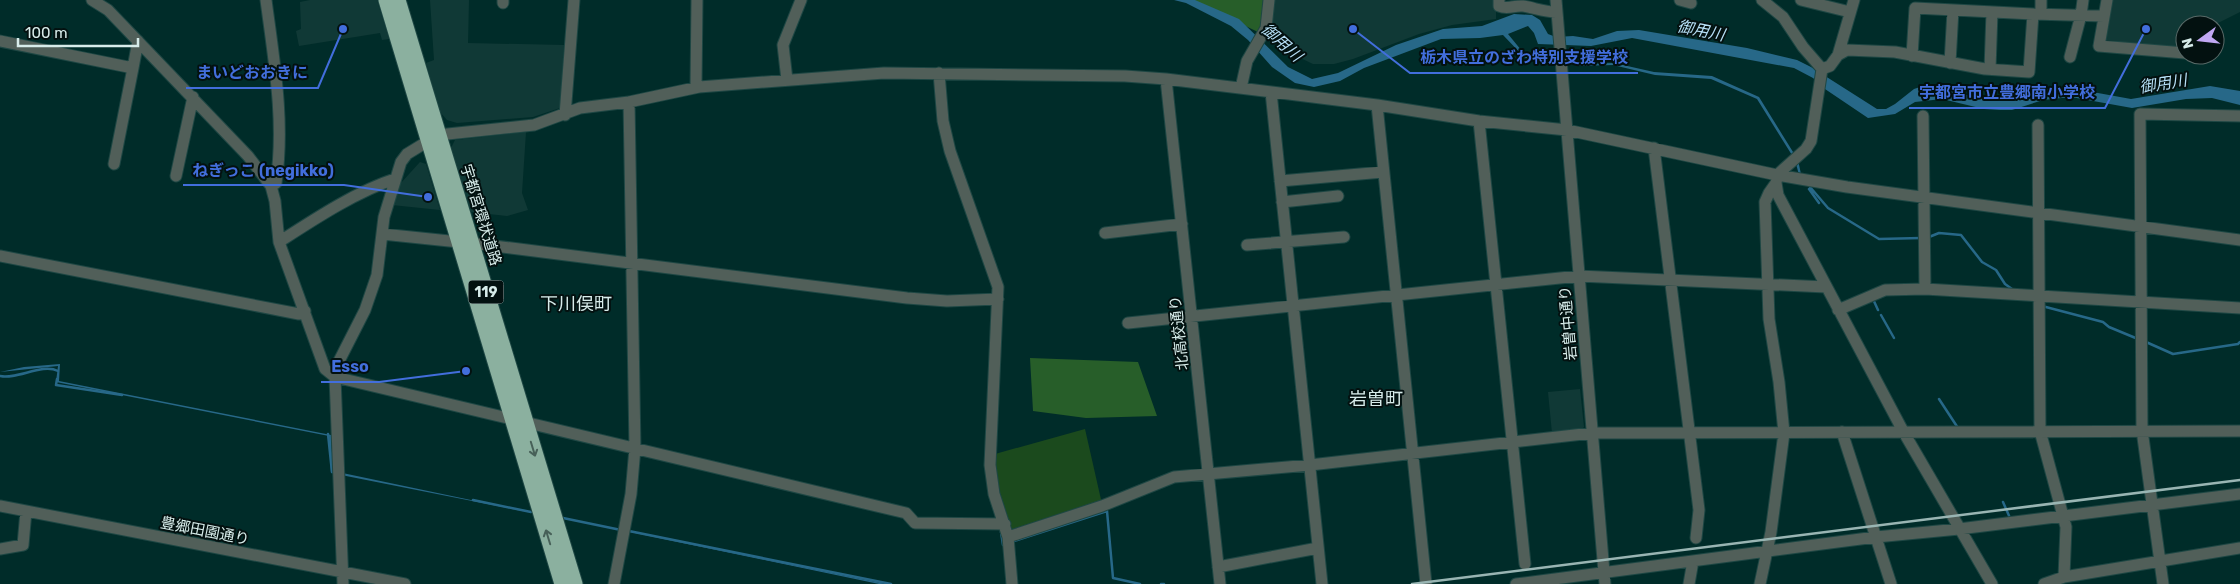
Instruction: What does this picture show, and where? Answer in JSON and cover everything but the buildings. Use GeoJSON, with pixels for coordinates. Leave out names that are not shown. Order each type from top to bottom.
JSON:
{"type":"FeatureCollection","features":[{"type":"Feature","properties":{"kind":"highway","name":"宇都宮環状道路"},"geometry":{"type":"LineString","coordinates":[[386,0],[434,138]]}},
{"type":"Feature","properties":{"kind":"highway","name":"宇都宮環状道路"},"geometry":{"type":"LineString","coordinates":[[398,0],[434,138],[465,243],[519,420],[575,584]]}},
{"type":"Feature","properties":{"kind":"highway","name":"宇都宮環状道路"},"geometry":{"type":"LineString","coordinates":[[519,420],[562,584]]}},
{"type":"Feature","properties":{"kind":"street"},"geometry":{"type":"LineString","coordinates":[[92,0],[110,5],[138,41],[248,156],[271,186],[275,201],[279,242],[325,369],[335,377],[906,513],[915,523],[1005,524]]}},
{"type":"Feature","properties":{"kind":"street"},"geometry":{"type":"LineString","coordinates":[[266,0],[280,117],[279,167],[276,183],[271,186]]}},
{"type":"Feature","properties":{"kind":"street"},"geometry":{"type":"LineString","coordinates":[[565,115],[574,0]]}},
{"type":"Feature","properties":{"kind":"street"},"geometry":{"type":"LineString","coordinates":[[696,87],[697,0]]}},
{"type":"Feature","properties":{"kind":"street"},"geometry":{"type":"LineString","coordinates":[[787,80],[783,45],[801,0]]}},
{"type":"Feature","properties":{"kind":"street"},"geometry":{"type":"LineString","coordinates":[[1241,88],[1247,61],[1266,28],[1268,0]]}},
{"type":"Feature","properties":{"kind":"street"},"geometry":{"type":"LineString","coordinates":[[1760,584],[1771,532],[1784,433],[1779,382],[1769,319],[1765,202],[1776,179],[1811,141],[1822,69],[1803,47],[1783,17],[1762,0]]}},
{"type":"Feature","properties":{"kind":"street"},"geometry":{"type":"LineString","coordinates":[[1801,0],[1850,12]]}},
{"type":"Feature","properties":{"kind":"street"},"geometry":{"type":"LineString","coordinates":[[1822,69],[1830,66],[1838,55],[1854,0]]}},
{"type":"Feature","properties":{"kind":"street"},"geometry":{"type":"LineString","coordinates":[[1838,55],[1847,50],[1895,52],[1990,69],[2029,72],[2037,14],[2041,0]]}},
{"type":"Feature","properties":{"kind":"street"},"geometry":{"type":"LineString","coordinates":[[2070,57],[2083,0]]}},
{"type":"Feature","properties":{"kind":"street"},"geometry":{"type":"LineString","coordinates":[[2107,0],[2099,46],[2175,51]]}},
{"type":"Feature","properties":{"kind":"street"},"geometry":{"type":"LineString","coordinates":[[1499,3],[1506,9],[1522,6],[1542,12],[1556,6]]}},
{"type":"Feature","properties":{"kind":"street","name":"岩曽中通り"},"geometry":{"type":"LineString","coordinates":[[1556,6],[1605,578]]}},
{"type":"Feature","properties":{"kind":"street"},"geometry":{"type":"LineString","coordinates":[[1912,56],[1915,8],[1953,10],[1972,6],[1992,12],[2104,16]]}},
{"type":"Feature","properties":{"kind":"street"},"geometry":{"type":"LineString","coordinates":[[1950,63],[1953,10]]}},
{"type":"Feature","properties":{"kind":"street"},"geometry":{"type":"LineString","coordinates":[[1990,69],[1992,12]]}},
{"type":"Feature","properties":{"kind":"street"},"geometry":{"type":"LineString","coordinates":[[0,41],[133,68]]}},
{"type":"Feature","properties":{"kind":"street"},"geometry":{"type":"LineString","coordinates":[[114,164],[138,41]]}},
{"type":"Feature","properties":{"kind":"street"},"geometry":{"type":"LineString","coordinates":[[343,578],[335,377],[337,365],[365,310],[377,275],[384,217],[401,162],[407,154],[434,138],[534,125],[580,108],[629,102],[696,87],[884,73],[1166,79],[1377,105],[1479,121],[1567,130],[1654,148],[1776,179],[2240,240]]}},
{"type":"Feature","properties":{"kind":"street"},"geometry":{"type":"LineString","coordinates":[[939,73],[944,121],[950,151],[998,287],[990,465],[994,494],[1008,537],[1012,584]]}},
{"type":"Feature","properties":{"kind":"street","name":"北高校通り"},"geometry":{"type":"LineString","coordinates":[[1166,79],[1220,584]]}},
{"type":"Feature","properties":{"kind":"street"},"geometry":{"type":"LineString","coordinates":[[1271,92],[1322,584]]}},
{"type":"Feature","properties":{"kind":"street"},"geometry":{"type":"LineString","coordinates":[[176,176],[192,98]]}},
{"type":"Feature","properties":{"kind":"street"},"geometry":{"type":"LineString","coordinates":[[614,584],[631,494],[635,448],[630,262],[629,102]]}},
{"type":"Feature","properties":{"kind":"street"},"geometry":{"type":"LineString","coordinates":[[1377,105],[1395,296],[1426,584]]}},
{"type":"Feature","properties":{"kind":"street"},"geometry":{"type":"LineString","coordinates":[[2163,584],[2142,430],[2140,114],[2240,116]]}},
{"type":"Feature","properties":{"kind":"street"},"geometry":{"type":"LineString","coordinates":[[1923,116],[1925,289]]}},
{"type":"Feature","properties":{"kind":"street"},"geometry":{"type":"LineString","coordinates":[[1479,121],[1525,564]]}},
{"type":"Feature","properties":{"kind":"street"},"geometry":{"type":"LineString","coordinates":[[2038,125],[2040,431],[2066,527],[2064,576]]}},
{"type":"Feature","properties":{"kind":"street"},"geometry":{"type":"LineString","coordinates":[[1654,148],[1699,510],[1696,538]]}},
{"type":"Feature","properties":{"kind":"street"},"geometry":{"type":"LineString","coordinates":[[1280,181],[1384,172]]}},
{"type":"Feature","properties":{"kind":"street"},"geometry":{"type":"LineString","coordinates":[[279,242],[308,223],[380,184],[395,179]]}},
{"type":"Feature","properties":{"kind":"street"},"geometry":{"type":"LineString","coordinates":[[1776,179],[1778,195],[1838,310],[1903,431],[1992,584]]}},
{"type":"Feature","properties":{"kind":"street"},"geometry":{"type":"LineString","coordinates":[[1282,202],[1338,196]]}},
{"type":"Feature","properties":{"kind":"street"},"geometry":{"type":"LineString","coordinates":[[1105,233],[1182,224]]}},
{"type":"Feature","properties":{"kind":"street"},"geometry":{"type":"LineString","coordinates":[[382,234],[630,262],[906,298],[947,301],[998,299]]}},
{"type":"Feature","properties":{"kind":"street"},"geometry":{"type":"LineString","coordinates":[[1246,245],[1344,237]]}},
{"type":"Feature","properties":{"kind":"street"},"geometry":{"type":"LineString","coordinates":[[0,256],[300,314],[305,311]]}},
{"type":"Feature","properties":{"kind":"street"},"geometry":{"type":"LineString","coordinates":[[1128,323],[1579,276],[1826,287]]}},
{"type":"Feature","properties":{"kind":"street"},"geometry":{"type":"LineString","coordinates":[[1838,310],[1885,290],[1925,289],[2141,304],[2240,308]]}},
{"type":"Feature","properties":{"kind":"street"},"geometry":{"type":"LineString","coordinates":[[1008,537],[1102,506],[1174,477],[1310,465],[1411,452],[1592,433],[2240,431]]}},
{"type":"Feature","properties":{"kind":"street"},"geometry":{"type":"LineString","coordinates":[[1842,432],[1890,584]]}},
{"type":"Feature","properties":{"kind":"street"},"geometry":{"type":"LineString","coordinates":[[1523,584],[1605,578],[1693,561],[2240,494]]}},
{"type":"Feature","properties":{"kind":"street","name":"豊郷田園通り"},"geometry":{"type":"LineString","coordinates":[[0,506],[343,578],[405,584]]}},
{"type":"Feature","properties":{"kind":"street"},"geometry":{"type":"LineString","coordinates":[[0,549],[23,546],[26,511]]}},
{"type":"Feature","properties":{"kind":"street"},"geometry":{"type":"LineString","coordinates":[[1218,567],[1318,548]]}},
{"type":"Feature","properties":{"kind":"street"},"geometry":{"type":"LineString","coordinates":[[2044,584],[2064,576],[2240,548]]}},
{"type":"Feature","properties":{"kind":"street"},"geometry":{"type":"LineString","coordinates":[[1689,584],[1693,561]]}},
{"type":"Feature","properties":{"kind":"shaded area"},"geometry":{"type":"Polygon","coordinates":[[[310,0],[377,0],[389,39],[382,40],[380,33],[299,46],[296,31],[301,29],[300,2],[310,0]]]}},
{"type":"Feature","properties":{"kind":"shaded area"},"geometry":{"type":"Polygon","coordinates":[[[430,0],[469,0],[468,43],[564,45],[560,108],[533,117],[457,123],[447,120],[440,112],[426,63],[434,60],[430,0]]]}},
{"type":"Feature","properties":{"kind":"shaded area"},"geometry":{"type":"Polygon","coordinates":[[[1272,0],[1496,0],[1496,19],[1452,25],[1419,34],[1353,59],[1334,64],[1313,64],[1286,51],[1269,36],[1272,0]]]}},
{"type":"Feature","properties":{"kind":"shaded area"},"geometry":{"type":"Polygon","coordinates":[[[2111,0],[2240,0],[2240,12],[2225,20],[2225,15],[2175,15],[2175,49],[2104,44],[2111,0]]]}},
{"type":"Feature","properties":{"kind":"shaded area"},"geometry":{"type":"Polygon","coordinates":[[[526,132],[522,193],[528,210],[507,216],[471,212],[451,148],[455,140],[526,132]]]}},
{"type":"Feature","properties":{"kind":"shaded area"},"geometry":{"type":"Polygon","coordinates":[[[420,162],[426,164],[440,210],[392,205],[400,184],[420,162]]]}},
{"type":"Feature","properties":{"kind":"shaded area"},"geometry":{"type":"Polygon","coordinates":[[[1580,389],[1584,427],[1581,430],[1552,433],[1548,392],[1580,389]]]}},
{"type":"Feature","properties":{"kind":"green space"},"geometry":{"type":"Polygon","coordinates":[[[1191,0],[1263,0],[1262,22],[1258,32],[1191,0]]]}},
{"type":"Feature","properties":{"kind":"green space"},"geometry":{"type":"Polygon","coordinates":[[[1030,358],[1138,362],[1157,416],[1086,418],[1033,411],[1030,358]]]}},
{"type":"Feature","properties":{"kind":"green space"},"geometry":{"type":"Polygon","coordinates":[[[1085,429],[1102,504],[1013,532],[1000,494],[996,475],[995,454],[1085,429]]]}},
{"type":"Feature","properties":{"kind":"water"},"geometry":{"type":"Polygon","coordinates":[[[1174,0],[1195,0],[1239,19],[1288,67],[1312,79],[1338,73],[1396,45],[1443,29],[1482,26],[1514,14],[1532,15],[1540,20],[1548,34],[1556,37],[1573,36],[1593,39],[1617,31],[1639,30],[1747,48],[1797,60],[1877,109],[1886,109],[1914,89],[1926,85],[1940,86],[1973,97],[2013,101],[2042,90],[2065,87],[2131,99],[2210,86],[2240,91],[2240,105],[2212,98],[2186,99],[2132,108],[2071,97],[2043,100],[2012,110],[2000,110],[1984,109],[1942,99],[1915,102],[1895,114],[1868,118],[1825,89],[1813,78],[1794,68],[1632,38],[1591,46],[1538,44],[1534,33],[1528,26],[1508,34],[1526,56],[1552,59],[1552,62],[1525,58],[1503,35],[1480,38],[1441,39],[1364,68],[1340,81],[1314,87],[1295,83],[1272,67],[1248,40],[1231,26],[1186,3],[1174,0]]]}},
{"type":"Feature","properties":{"kind":"water"},"geometry":{"type":"Polygon","coordinates":[[[1572,62],[1580,64],[1614,63],[1654,72],[1712,76],[1759,97],[1798,160],[1801,174],[1799,175],[1795,160],[1757,99],[1711,79],[1655,75],[1613,65],[1579,66],[1572,62]]]}},
{"type":"Feature","properties":{"kind":"water"},"geometry":{"type":"Polygon","coordinates":[[[60,364],[59,381],[331,435],[333,471],[532,513],[331,473],[329,436],[56,382],[58,366],[0,372],[24,367],[60,364]]]}},
{"type":"Feature","properties":{"kind":"water"},"geometry":{"type":"Polygon","coordinates":[[[563,518],[886,584],[879,584],[563,518]]]}},
{"type":"Feature","properties":{"kind":"waterway"},"geometry":{"type":"LineString","coordinates":[[1810,187],[1828,208],[1879,239],[1921,238]]}},
{"type":"Feature","properties":{"kind":"waterway"},"geometry":{"type":"LineString","coordinates":[[1809,189],[1819,203]]}},
{"type":"Feature","properties":{"kind":"waterway"},"geometry":{"type":"LineString","coordinates":[[1929,237],[1939,233],[1961,235],[1982,262],[1996,270],[2005,284],[2012,289]]}},
{"type":"Feature","properties":{"kind":"waterway"},"geometry":{"type":"LineString","coordinates":[[1873,299],[1878,310]]}},
{"type":"Feature","properties":{"kind":"waterway"},"geometry":{"type":"LineString","coordinates":[[2042,306],[2103,322],[2109,327],[2138,339]]}},
{"type":"Feature","properties":{"kind":"waterway"},"geometry":{"type":"LineString","coordinates":[[1881,315],[1894,338]]}},
{"type":"Feature","properties":{"kind":"waterway"},"geometry":{"type":"LineString","coordinates":[[2146,342],[2173,354],[2238,344],[2240,342]]}},
{"type":"Feature","properties":{"kind":"waterway"},"geometry":{"type":"LineString","coordinates":[[0,376],[14,376],[45,369],[58,371]]}},
{"type":"Feature","properties":{"kind":"waterway"},"geometry":{"type":"LineString","coordinates":[[57,379],[56,385],[122,395]]}},
{"type":"Feature","properties":{"kind":"waterway"},"geometry":{"type":"LineString","coordinates":[[1939,399],[1958,428]]}},
{"type":"Feature","properties":{"kind":"waterway"},"geometry":{"type":"LineString","coordinates":[[328,434],[332,472]]}},
{"type":"Feature","properties":{"kind":"waterway"},"geometry":{"type":"LineString","coordinates":[[473,500],[531,512]]}},
{"type":"Feature","properties":{"kind":"waterway"},"geometry":{"type":"LineString","coordinates":[[2003,502],[2010,518]]}},
{"type":"Feature","properties":{"kind":"waterway"},"geometry":{"type":"LineString","coordinates":[[1011,542],[1107,511],[1113,578],[1140,584]]}},
{"type":"Feature","properties":{"kind":"waterway"},"geometry":{"type":"LineString","coordinates":[[563,518],[621,530]]}},
{"type":"Feature","properties":{"kind":"waterway"},"geometry":{"type":"LineString","coordinates":[[629,531],[891,584]]}},
{"type":"Feature","properties":{"kind":"waterway"},"geometry":{"type":"LineString","coordinates":[[1001,532],[1003,545],[1006,543]]}},
{"type":"Feature","properties":{"kind":"railway"},"geometry":{"type":"LineString","coordinates":[[1412,584],[2240,480]]}},
{"type":"Feature","properties":{"kind":"place","name":"まいどおおきに"},"geometry":{"type":"Point","coordinates":[343,29]}},
{"type":"Feature","properties":{"kind":"place","name":"栃木県立のざわ特別支援学校"},"geometry":{"type":"Point","coordinates":[1353,29]}},
{"type":"Feature","properties":{"kind":"place","name":"宇都宮市立豊郷南小学校"},"geometry":{"type":"Point","coordinates":[2146,29]}},
{"type":"Feature","properties":{"kind":"place","name":"ねぎっこ (negikko)"},"geometry":{"type":"Point","coordinates":[428,197]}},
{"type":"Feature","properties":{"kind":"place","name":"Esso"},"geometry":{"type":"Point","coordinates":[466,371]}},
{"type":"Feature","properties":{"kind":"district","name":"下川俣町"},"geometry":{"type":"Point","coordinates":[576,304]}},
{"type":"Feature","properties":{"kind":"district","name":"岩曽町"},"geometry":{"type":"Point","coordinates":[1376,399]}},
{"type":"Feature","properties":{"kind":"water label","name":"御用川"},"geometry":{"type":"Point","coordinates":[1701,30]}},
{"type":"Feature","properties":{"kind":"water label","name":"御用川"},"geometry":{"type":"Point","coordinates":[1282,42]}},
{"type":"Feature","properties":{"kind":"water label","name":"御用川"},"geometry":{"type":"Point","coordinates":[2163,83]}}]}
